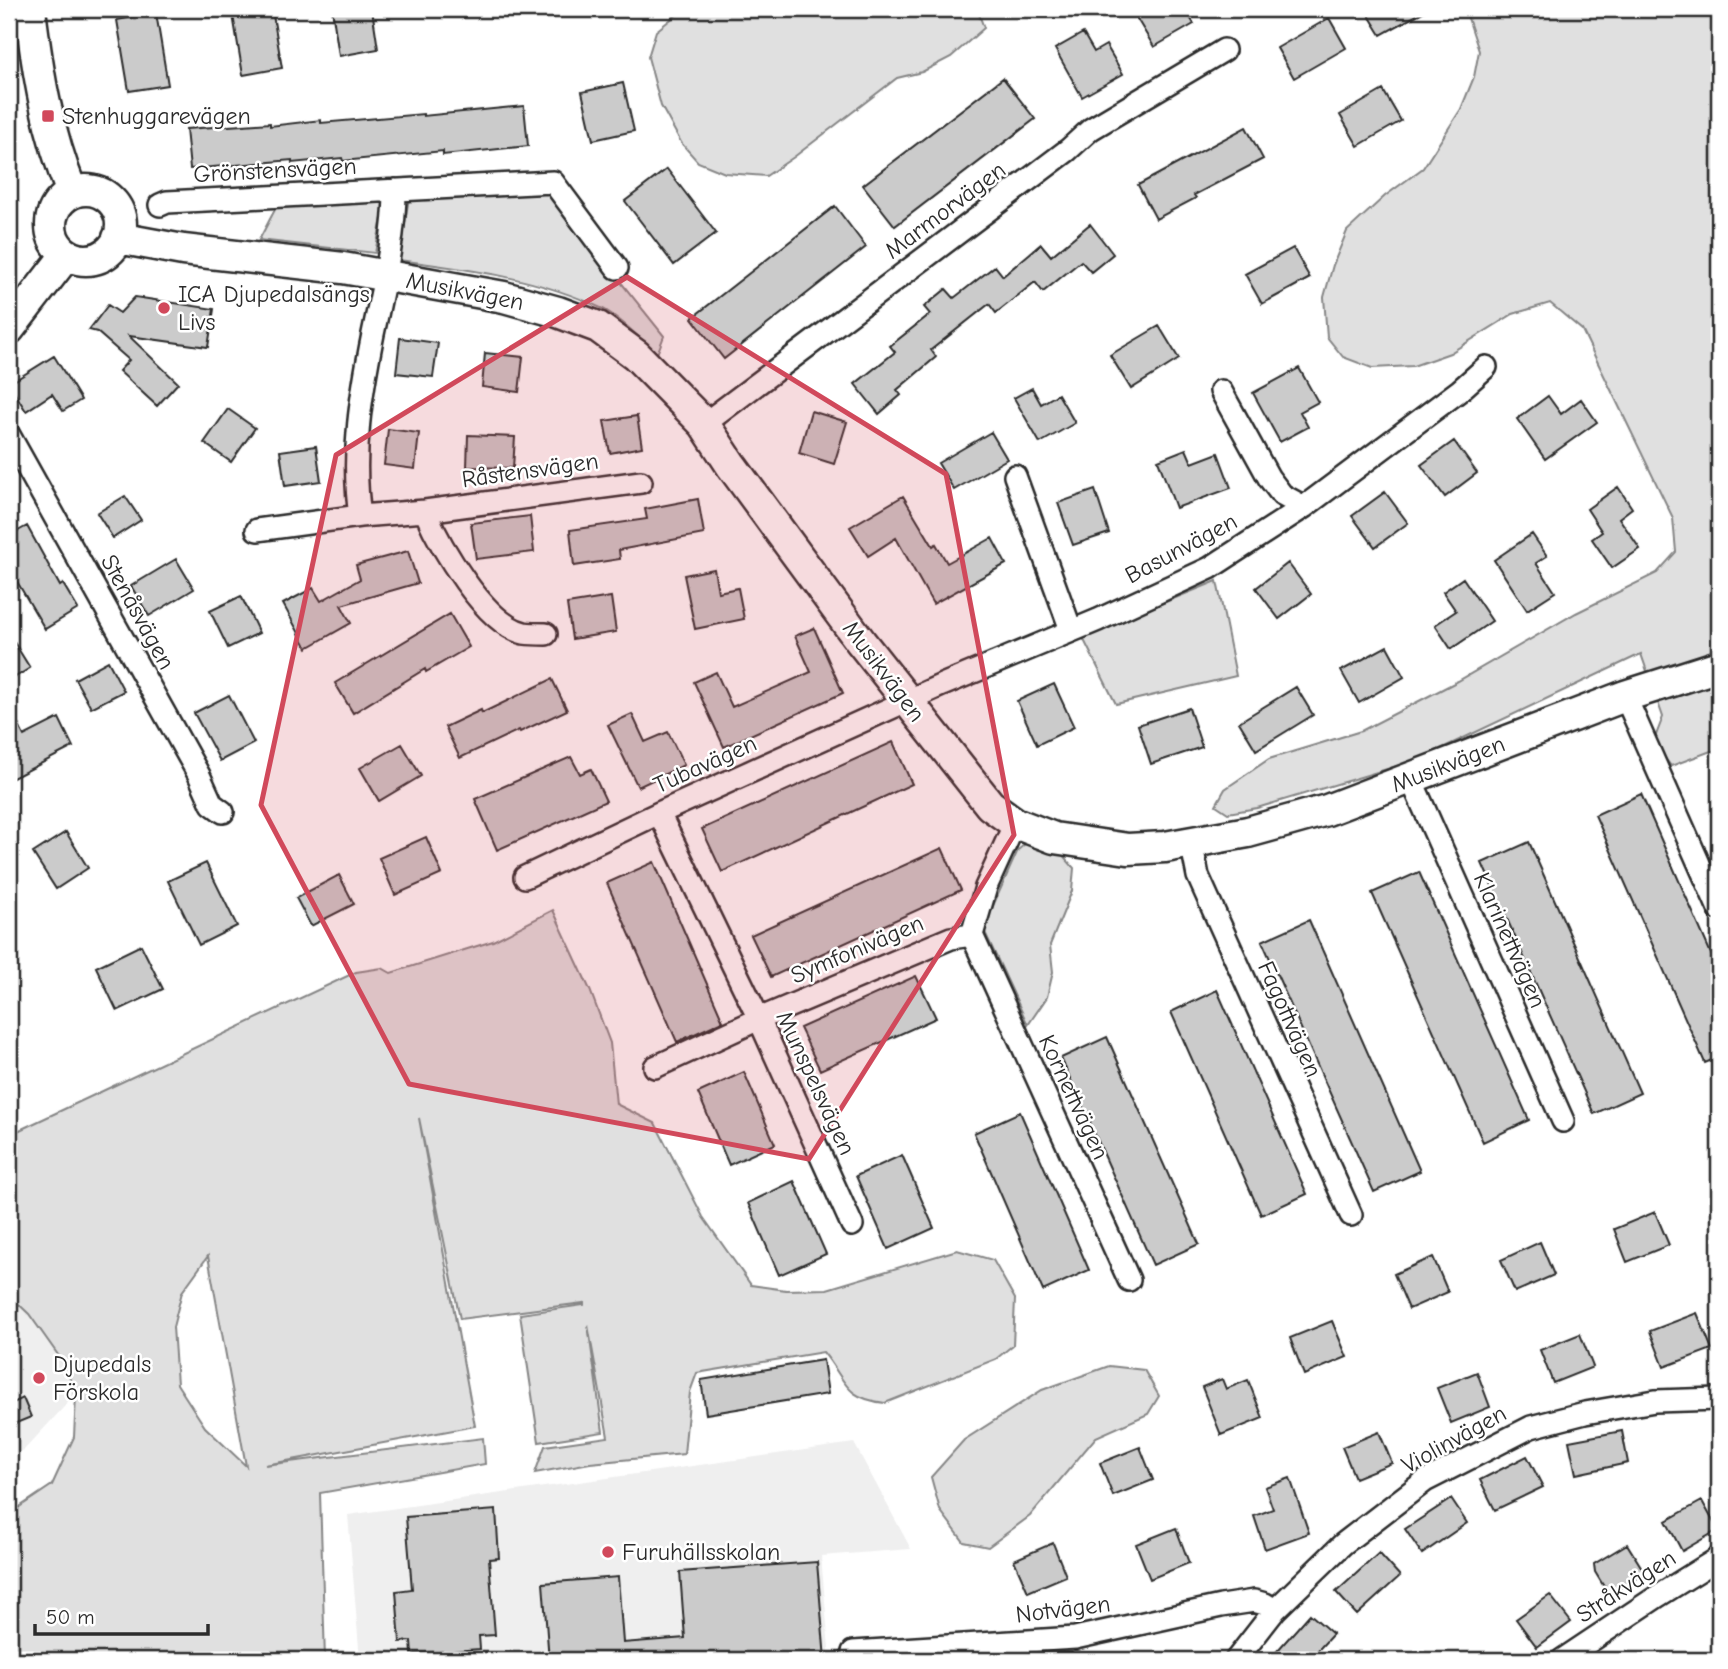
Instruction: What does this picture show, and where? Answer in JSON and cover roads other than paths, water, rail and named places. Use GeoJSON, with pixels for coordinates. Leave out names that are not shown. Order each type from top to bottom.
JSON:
{"type":"FeatureCollection","features":[{"type":"Feature","properties":{"kind":"street"},"geometry":{"type":"LineString","coordinates":[[30,9],[38,77],[56,153],[72,193]]}},
{"type":"Feature","properties":{"kind":"street","name":"Marmorvägen"},"geometry":{"type":"LineString","coordinates":[[704,424],[1057,158],[1091,128],[1224,50]]}},
{"type":"Feature","properties":{"kind":"street","name":"Grönstensvägen"},"geometry":{"type":"LineString","coordinates":[[160,205],[167,202],[553,182],[617,268]]}},
{"type":"Feature","properties":{"kind":"street"},"geometry":{"type":"LineString","coordinates":[[360,516],[356,491],[356,437],[363,386],[385,276],[395,190]]}},
{"type":"Feature","properties":{"kind":"street"},"geometry":{"type":"LineString","coordinates":[[92,191],[110,200],[120,218],[118,238],[111,249],[100,257],[79,259],[67,254],[57,244],[51,225],[57,206],[72,193],[92,191]]}},
{"type":"Feature","properties":{"kind":"street","name":"Musikvägen"},"geometry":{"type":"LineString","coordinates":[[118,238],[183,250],[330,267],[504,297],[558,312],[598,327],[636,355],[704,424],[731,465],[908,702],[990,805],[1014,823],[1054,838],[1128,849],[1165,847],[1248,832],[1326,810],[1625,696],[1719,666]]}},
{"type":"Feature","properties":{"kind":"street"},"geometry":{"type":"LineString","coordinates":[[9,329],[67,254]]}},
{"type":"Feature","properties":{"kind":"street","name":"Basunvägen"},"geometry":{"type":"LineString","coordinates":[[908,702],[1210,568],[1304,507],[1460,391],[1486,367]]}},
{"type":"Feature","properties":{"kind":"street"},"geometry":{"type":"LineString","coordinates":[[1221,391],[1269,478],[1282,495],[1304,507]]}},
{"type":"Feature","properties":{"kind":"street","name":"Stenåsvägen"},"geometry":{"type":"LineString","coordinates":[[9,435],[199,775],[212,804],[223,812]]}},
{"type":"Feature","properties":{"kind":"street"},"geometry":{"type":"LineString","coordinates":[[1015,477],[1071,631]]}},
{"type":"Feature","properties":{"kind":"street","name":"Råstensvägen"},"geometry":{"type":"LineString","coordinates":[[257,530],[642,482]]}},
{"type":"Feature","properties":{"kind":"street"},"geometry":{"type":"LineString","coordinates":[[425,511],[435,534],[469,587],[506,624],[523,633],[546,634]]}},
{"type":"Feature","properties":{"kind":"street"},"geometry":{"type":"LineString","coordinates":[[1625,696],[1719,909]]}},
{"type":"Feature","properties":{"kind":"street","name":"Tubavägen"},"geometry":{"type":"LineString","coordinates":[[525,877],[659,813],[908,702]]}},
{"type":"Feature","properties":{"kind":"street","name":"Klarinettvägen"},"geometry":{"type":"LineString","coordinates":[[1410,779],[1563,1121]]}},
{"type":"Feature","properties":{"kind":"street","name":"Munspelsvägen"},"geometry":{"type":"LineString","coordinates":[[659,813],[759,1019],[852,1224]]}},
{"type":"Feature","properties":{"kind":"street"},"geometry":{"type":"LineString","coordinates":[[972,935],[986,887],[1014,823]]}},
{"type":"Feature","properties":{"kind":"street","name":"Fagottvägen"},"geometry":{"type":"LineString","coordinates":[[1191,841],[1198,876],[1351,1215]]}},
{"type":"Feature","properties":{"kind":"street","name":"Symfonivägen"},"geometry":{"type":"LineString","coordinates":[[655,1067],[759,1019],[951,938],[972,935]]}},
{"type":"Feature","properties":{"kind":"street","name":"Kornettvägen"},"geometry":{"type":"LineString","coordinates":[[972,935],[1129,1280]]}},
{"type":"Feature","properties":{"kind":"street","name":"Violinvägen"},"geometry":{"type":"LineString","coordinates":[[1236,1660],[1275,1610],[1343,1544],[1425,1481],[1531,1427],[1585,1413],[1654,1401],[1719,1399]]}},
{"type":"Feature","properties":{"kind":"street","name":"Stråkvägen"},"geometry":{"type":"LineString","coordinates":[[1562,1660],[1658,1595],[1719,1558]]}},
{"type":"Feature","properties":{"kind":"street","name":"Notvägen"},"geometry":{"type":"LineString","coordinates":[[853,1652],[1075,1638],[1254,1601],[1275,1610]]}},
{"type":"Feature","properties":{"kind":"place","name":"Stenhuggarevägen"},"geometry":{"type":"Point","coordinates":[48,116]}},
{"type":"Feature","properties":{"kind":"place","name":"ICA Djupedalsängs Livs"},"geometry":{"type":"Point","coordinates":[164,308]}},
{"type":"Feature","properties":{"kind":"place","name":"Djupedals Förskola"},"geometry":{"type":"Point","coordinates":[39,1378]}},
{"type":"Feature","properties":{"kind":"place","name":"Furuhällsskolan"},"geometry":{"type":"Point","coordinates":[608,1552]}}]}
